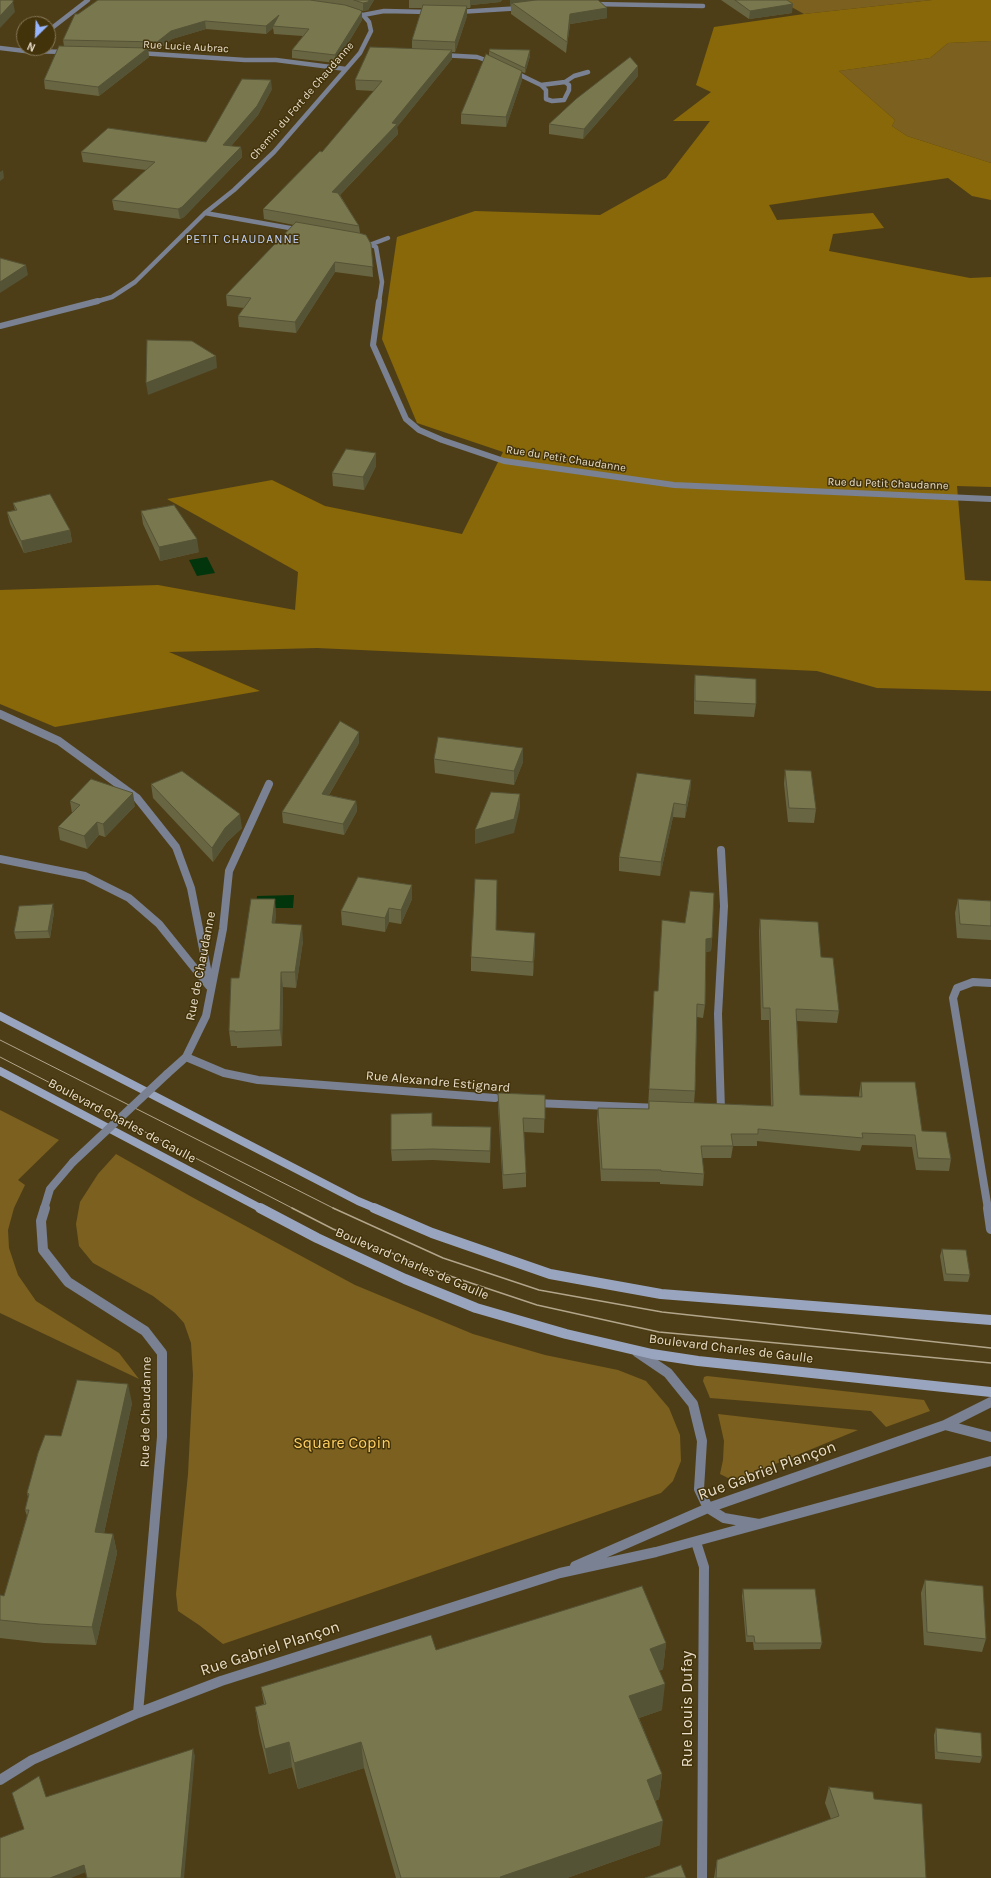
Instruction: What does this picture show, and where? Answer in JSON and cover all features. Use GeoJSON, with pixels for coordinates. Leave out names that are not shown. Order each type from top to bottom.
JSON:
{"type":"FeatureCollection","features":[{"type":"Feature","properties":{"kind":"main road"},"geometry":{"type":"LineString","coordinates":[[0,1016],[358,1201],[432,1233],[550,1274],[661,1294],[991,1320]]}},
{"type":"Feature","properties":{"kind":"main road","name":"Boulevard Charles de Gaulle"},"geometry":{"type":"LineString","coordinates":[[0,1071],[317,1238],[405,1279],[476,1308],[566,1334],[632,1348],[652,1354],[698,1361],[991,1392]]}},
{"type":"Feature","properties":{"kind":"street"},"geometry":{"type":"LineString","coordinates":[[56,25],[88,0]]}},
{"type":"Feature","properties":{"kind":"street"},"geometry":{"type":"LineString","coordinates":[[586,4],[703,6]]}},
{"type":"Feature","properties":{"kind":"street"},"geometry":{"type":"LineString","coordinates":[[452,12],[525,8]]}},
{"type":"Feature","properties":{"kind":"street"},"geometry":{"type":"LineString","coordinates":[[346,9],[363,15],[384,11],[437,12]]}},
{"type":"Feature","properties":{"kind":"street","name":"Chemin du Fort de Chaudanne"},"geometry":{"type":"LineString","coordinates":[[0,326],[86,305],[112,297],[136,282],[205,213],[234,190],[274,152],[346,69],[360,52],[371,31],[369,22],[363,15]]}},
{"type":"Feature","properties":{"kind":"street"},"geometry":{"type":"LineString","coordinates":[[0,48],[16,49]]}},
{"type":"Feature","properties":{"kind":"street"},"geometry":{"type":"LineString","coordinates":[[56,51],[71,52]]}},
{"type":"Feature","properties":{"kind":"street"},"geometry":{"type":"LineString","coordinates":[[360,52],[368,53]]}},
{"type":"Feature","properties":{"kind":"street","name":"Rue Lucie Aubrac"},"geometry":{"type":"LineString","coordinates":[[132,53],[245,60],[276,60],[346,69]]}},
{"type":"Feature","properties":{"kind":"street"},"geometry":{"type":"LineString","coordinates":[[436,55],[477,57],[499,66]]}},
{"type":"Feature","properties":{"kind":"street"},"geometry":{"type":"LineString","coordinates":[[506,69],[541,85],[546,90],[546,99],[558,101],[564,100],[569,90],[569,85],[565,82]]}},
{"type":"Feature","properties":{"kind":"street"},"geometry":{"type":"LineString","coordinates":[[541,85],[565,82],[574,76],[588,72]]}},
{"type":"Feature","properties":{"kind":"street"},"geometry":{"type":"LineString","coordinates":[[205,213],[306,231]]}},
{"type":"Feature","properties":{"kind":"street"},"geometry":{"type":"LineString","coordinates":[[352,239],[372,244],[388,238]]}},
{"type":"Feature","properties":{"kind":"street","name":"Rue du Petit Chaudanne"},"geometry":{"type":"LineString","coordinates":[[372,244],[376,247],[382,282],[373,345],[406,419],[419,430],[442,440],[504,461],[674,485],[991,499]]}},
{"type":"Feature","properties":{"kind":"street"},"geometry":{"type":"LineString","coordinates":[[0,714],[59,741],[137,798],[176,847],[191,888],[211,988]]}},
{"type":"Feature","properties":{"kind":"street","name":"Rue de Chaudanne"},"geometry":{"type":"LineString","coordinates":[[138,1713],[162,1437],[162,1353],[145,1331],[68,1282],[43,1250],[41,1221],[50,1189],[73,1162],[186,1057],[206,1016],[223,929],[230,871],[269,784]]}},
{"type":"Feature","properties":{"kind":"street"},"geometry":{"type":"LineString","coordinates":[[705,1109],[721,1110],[718,1014],[724,906],[721,850]]}},
{"type":"Feature","properties":{"kind":"street"},"geometry":{"type":"LineString","coordinates":[[0,859],[85,876],[129,898],[159,924],[211,988]]}},
{"type":"Feature","properties":{"kind":"street"},"geometry":{"type":"LineString","coordinates":[[991,983],[973,982],[957,988],[953,998],[991,1230]]}},
{"type":"Feature","properties":{"kind":"street","name":"Rue Alexandre Estignard"},"geometry":{"type":"LineString","coordinates":[[186,1057],[224,1073],[258,1080],[495,1098],[507,1101]]}},
{"type":"Feature","properties":{"kind":"street"},"geometry":{"type":"LineString","coordinates":[[528,1103],[667,1108]]}},
{"type":"Feature","properties":{"kind":"street"},"geometry":{"type":"LineString","coordinates":[[632,1348],[668,1373],[693,1404],[702,1441],[699,1489],[708,1508],[724,1518],[761,1524]]}},
{"type":"Feature","properties":{"kind":"street","name":"Rue Gabriel Plançon"},"geometry":{"type":"LineString","coordinates":[[560,1573],[708,1508],[945,1425],[991,1402]]}},
{"type":"Feature","properties":{"kind":"street"},"geometry":{"type":"LineString","coordinates":[[945,1425],[991,1436]]}},
{"type":"Feature","properties":{"kind":"street","name":"Rue Gabriel Plançon"},"geometry":{"type":"LineString","coordinates":[[0,1780],[32,1760],[138,1713],[221,1681],[560,1573],[696,1542],[991,1461]]}},
{"type":"Feature","properties":{"kind":"street","name":"Rue Louis Dufay"},"geometry":{"type":"LineString","coordinates":[[696,1542],[704,1567],[702,1878]]}},
{"type":"Feature","properties":{"kind":"green space"},"geometry":{"type":"Polygon","coordinates":[[[779,0],[932,0],[804,14],[779,0]]]}},
{"type":"Feature","properties":{"kind":"green space"},"geometry":{"type":"Polygon","coordinates":[[[991,41],[991,163],[907,136],[892,126],[895,120],[839,71],[930,58],[948,43],[991,41]]]}},
{"type":"Feature","properties":{"kind":"green space"},"geometry":{"type":"Polygon","coordinates":[[[0,1110],[59,1140],[18,1180],[25,1185],[14,1208],[8,1230],[9,1248],[18,1275],[36,1301],[119,1353],[139,1379],[0,1313],[0,1110]]]}},
{"type":"Feature","properties":{"kind":"green space","name":"Square Copin"},"geometry":{"type":"Polygon","coordinates":[[[116,1154],[190,1196],[355,1285],[473,1334],[545,1355],[618,1370],[646,1381],[669,1408],[680,1435],[681,1461],[673,1481],[661,1493],[223,1644],[178,1611],[176,1594],[188,1474],[193,1375],[191,1343],[184,1323],[175,1313],[153,1296],[93,1263],[79,1246],[76,1224],[80,1202],[98,1174],[116,1154]]]}},
{"type":"Feature","properties":{"kind":"green space"},"geometry":{"type":"Polygon","coordinates":[[[707,1376],[924,1400],[930,1411],[886,1427],[871,1411],[710,1398],[703,1381],[704,1377],[707,1376]]]}},
{"type":"Feature","properties":{"kind":"green space"},"geometry":{"type":"Polygon","coordinates":[[[718,1414],[858,1430],[734,1481],[720,1474],[723,1460],[724,1441],[718,1414]]]}},
{"type":"Feature","properties":{"kind":"shaded area"},"geometry":{"type":"Polygon","coordinates":[[[932,0],[991,0],[991,41],[948,43],[930,58],[839,71],[895,120],[892,126],[907,136],[991,163],[991,200],[972,196],[948,178],[769,205],[777,220],[873,213],[884,228],[833,234],[829,251],[970,278],[991,277],[991,487],[957,486],[965,580],[991,581],[991,691],[877,688],[817,671],[317,648],[169,652],[260,691],[55,727],[0,704],[0,590],[158,585],[295,610],[298,572],[167,499],[272,480],[325,506],[462,534],[503,452],[417,423],[382,339],[397,237],[475,211],[600,215],[666,178],[710,121],[673,121],[711,92],[696,85],[714,27],[804,14],[932,0]]]}},
{"type":"Feature","properties":{"kind":"shaded area"},"geometry":{"type":"Polygon","coordinates":[[[207,557],[215,573],[197,576],[189,560],[207,557]]]}},
{"type":"Feature","properties":{"kind":"shaded area"},"geometry":{"type":"Polygon","coordinates":[[[294,895],[293,908],[256,908],[257,896],[294,895]]]}},
{"type":"Feature","properties":{"kind":"building"},"geometry":{"type":"Polygon","coordinates":[[[0,0],[13,0],[13,2],[0,16],[0,0]]]}},
{"type":"Feature","properties":{"kind":"building"},"geometry":{"type":"Polygon","coordinates":[[[98,0],[310,0],[345,5],[362,12],[335,55],[292,50],[309,29],[273,26],[279,15],[266,26],[205,21],[171,31],[157,42],[63,40],[75,14],[78,14],[98,0]]]}},
{"type":"Feature","properties":{"kind":"building"},"geometry":{"type":"Polygon","coordinates":[[[354,0],[369,0],[368,2],[363,3],[354,0]]]}},
{"type":"Feature","properties":{"kind":"building"},"geometry":{"type":"Polygon","coordinates":[[[536,0],[598,0],[607,8],[570,14],[567,42],[512,3],[536,0]]]}},
{"type":"Feature","properties":{"kind":"building"},"geometry":{"type":"Polygon","coordinates":[[[735,0],[787,0],[793,4],[750,11],[735,0]]]}},
{"type":"Feature","properties":{"kind":"building"},"geometry":{"type":"Polygon","coordinates":[[[423,5],[467,6],[455,42],[412,40],[423,5]]]}},
{"type":"Feature","properties":{"kind":"building"},"geometry":{"type":"Polygon","coordinates":[[[59,46],[148,48],[98,87],[44,80],[55,56],[56,56],[59,46]]]}},
{"type":"Feature","properties":{"kind":"building"},"geometry":{"type":"Polygon","coordinates":[[[370,47],[452,50],[392,123],[397,124],[332,192],[338,193],[359,226],[263,209],[320,151],[322,152],[382,81],[355,80],[370,47]]]}},
{"type":"Feature","properties":{"kind":"building"},"geometry":{"type":"Polygon","coordinates":[[[490,49],[530,50],[525,68],[489,51],[490,49]]]}},
{"type":"Feature","properties":{"kind":"building"},"geometry":{"type":"Polygon","coordinates":[[[486,54],[522,71],[506,117],[461,114],[486,54]]]}},
{"type":"Feature","properties":{"kind":"building"},"geometry":{"type":"Polygon","coordinates":[[[630,57],[638,66],[584,129],[549,124],[576,99],[630,57]]]}},
{"type":"Feature","properties":{"kind":"building"},"geometry":{"type":"Polygon","coordinates":[[[242,79],[271,80],[257,106],[223,145],[241,147],[182,207],[178,209],[112,200],[155,162],[81,152],[108,128],[206,142],[242,79]]]}},
{"type":"Feature","properties":{"kind":"building"},"geometry":{"type":"Polygon","coordinates":[[[296,222],[366,235],[371,244],[373,267],[335,262],[295,322],[238,316],[251,298],[226,295],[296,222]]]}},
{"type":"Feature","properties":{"kind":"building"},"geometry":{"type":"Polygon","coordinates":[[[0,258],[26,265],[0,282],[0,258]]]}},
{"type":"Feature","properties":{"kind":"building"},"geometry":{"type":"Polygon","coordinates":[[[147,340],[192,341],[216,356],[146,383],[147,340]]]}},
{"type":"Feature","properties":{"kind":"building"},"geometry":{"type":"Polygon","coordinates":[[[346,449],[376,453],[363,477],[332,473],[346,449]]]}},
{"type":"Feature","properties":{"kind":"building"},"geometry":{"type":"Polygon","coordinates":[[[50,494],[70,530],[21,541],[7,512],[17,510],[13,503],[50,494]]]}},
{"type":"Feature","properties":{"kind":"building"},"geometry":{"type":"Polygon","coordinates":[[[174,505],[197,539],[159,547],[141,511],[174,505]]]}},
{"type":"Feature","properties":{"kind":"building"},"geometry":{"type":"Polygon","coordinates":[[[695,675],[756,679],[756,704],[695,701],[695,675]]]}},
{"type":"Feature","properties":{"kind":"building"},"geometry":{"type":"Polygon","coordinates":[[[340,721],[359,732],[322,794],[356,801],[343,824],[282,812],[340,721]]]}},
{"type":"Feature","properties":{"kind":"building"},"geometry":{"type":"Polygon","coordinates":[[[438,737],[523,748],[514,771],[434,759],[438,737]]]}},
{"type":"Feature","properties":{"kind":"building"},"geometry":{"type":"Polygon","coordinates":[[[785,770],[811,771],[816,809],[789,808],[785,770]]]}},
{"type":"Feature","properties":{"kind":"building"},"geometry":{"type":"Polygon","coordinates":[[[182,771],[240,814],[225,828],[212,848],[151,784],[182,771]]]}},
{"type":"Feature","properties":{"kind":"building"},"geometry":{"type":"Polygon","coordinates":[[[637,773],[691,780],[686,805],[674,803],[661,862],[619,857],[637,773]]]}},
{"type":"Feature","properties":{"kind":"building"},"geometry":{"type":"Polygon","coordinates":[[[91,779],[133,793],[103,824],[97,822],[84,836],[58,827],[80,805],[70,801],[91,779]]]}},
{"type":"Feature","properties":{"kind":"building"},"geometry":{"type":"Polygon","coordinates":[[[491,792],[520,794],[514,819],[475,830],[491,792]]]}},
{"type":"Feature","properties":{"kind":"building"},"geometry":{"type":"Polygon","coordinates":[[[358,877],[412,885],[401,910],[389,908],[385,918],[341,911],[358,877]]]}},
{"type":"Feature","properties":{"kind":"building"},"geometry":{"type":"Polygon","coordinates":[[[475,879],[497,880],[496,930],[535,933],[533,962],[471,957],[475,879]]]}},
{"type":"Feature","properties":{"kind":"building"},"geometry":{"type":"Polygon","coordinates":[[[690,891],[714,893],[712,938],[706,939],[705,1005],[697,1004],[695,1091],[649,1089],[654,991],[658,991],[662,920],[685,923],[690,891]]]}},
{"type":"Feature","properties":{"kind":"building"},"geometry":{"type":"Polygon","coordinates":[[[251,899],[275,899],[272,923],[302,925],[295,972],[281,972],[280,1030],[229,1031],[231,978],[239,978],[251,899]]]}},
{"type":"Feature","properties":{"kind":"building"},"geometry":{"type":"Polygon","coordinates":[[[958,899],[991,901],[991,926],[960,924],[958,899]]]}},
{"type":"Feature","properties":{"kind":"building"},"geometry":{"type":"Polygon","coordinates":[[[53,904],[48,931],[14,932],[19,906],[53,904]]]}},
{"type":"Feature","properties":{"kind":"building"},"geometry":{"type":"Polygon","coordinates":[[[760,919],[818,922],[821,957],[833,958],[839,1011],[796,1009],[800,1095],[862,1097],[861,1082],[915,1082],[922,1131],[946,1132],[951,1159],[918,1158],[915,1135],[862,1133],[863,1138],[758,1129],[758,1134],[731,1134],[733,1146],[701,1146],[704,1174],[661,1170],[602,1169],[598,1108],[649,1109],[649,1101],[773,1106],[770,1008],[763,1008],[760,919]]]}},
{"type":"Feature","properties":{"kind":"building"},"geometry":{"type":"Polygon","coordinates":[[[498,1093],[545,1095],[545,1119],[523,1118],[526,1173],[503,1175],[498,1093]]]}},
{"type":"Feature","properties":{"kind":"building"},"geometry":{"type":"Polygon","coordinates":[[[432,1113],[432,1126],[491,1127],[490,1151],[433,1149],[391,1150],[391,1114],[432,1113]]]}},
{"type":"Feature","properties":{"kind":"building"},"geometry":{"type":"Polygon","coordinates":[[[942,1249],[966,1250],[970,1275],[946,1274],[942,1249]]]}},
{"type":"Feature","properties":{"kind":"building"},"geometry":{"type":"Polygon","coordinates":[[[77,1380],[128,1384],[95,1532],[113,1534],[92,1627],[0,1620],[0,1595],[4,1596],[29,1510],[25,1510],[29,1494],[27,1493],[38,1453],[45,1435],[61,1436],[77,1380]]]}},
{"type":"Feature","properties":{"kind":"building"},"geometry":{"type":"Polygon","coordinates":[[[925,1580],[983,1586],[986,1639],[927,1632],[925,1580]]]}},
{"type":"Feature","properties":{"kind":"building"},"geometry":{"type":"Polygon","coordinates":[[[642,1586],[666,1643],[650,1649],[665,1684],[629,1696],[662,1774],[647,1780],[663,1821],[500,1877],[501,1878],[401,1878],[361,1742],[294,1763],[289,1742],[265,1749],[255,1707],[266,1704],[261,1687],[431,1635],[436,1650],[642,1586]]]}},
{"type":"Feature","properties":{"kind":"building"},"geometry":{"type":"Polygon","coordinates":[[[743,1589],[815,1589],[822,1643],[755,1643],[754,1636],[747,1636],[743,1589]]]}},
{"type":"Feature","properties":{"kind":"building"},"geometry":{"type":"Polygon","coordinates":[[[936,1728],[981,1733],[982,1757],[937,1752],[936,1728]]]}},
{"type":"Feature","properties":{"kind":"building"},"geometry":{"type":"Polygon","coordinates":[[[193,1749],[181,1878],[87,1878],[84,1865],[50,1878],[0,1878],[0,1838],[24,1829],[12,1793],[39,1776],[46,1797],[193,1749]]]}},
{"type":"Feature","properties":{"kind":"building"},"geometry":{"type":"Polygon","coordinates":[[[829,1787],[873,1792],[874,1799],[922,1804],[926,1878],[716,1878],[717,1860],[839,1816],[829,1787]]]}},
{"type":"Feature","properties":{"kind":"building"},"geometry":{"type":"Polygon","coordinates":[[[681,1865],[686,1878],[645,1878],[681,1865]]]}},
{"type":"Feature","properties":{"kind":"tram line"},"geometry":{"type":"LineString","coordinates":[[0,1040],[333,1208]]}},
{"type":"Feature","properties":{"kind":"tram line"},"geometry":{"type":"LineString","coordinates":[[0,1057],[294,1209]]}},
{"type":"Feature","properties":{"kind":"tram line"},"geometry":{"type":"LineString","coordinates":[[292,1208],[333,1229],[438,1272],[537,1305],[659,1332],[991,1363]]}},
{"type":"Feature","properties":{"kind":"tram line"},"geometry":{"type":"LineString","coordinates":[[333,1208],[443,1258],[539,1290],[662,1312],[991,1348]]}},
{"type":"Feature","properties":{"kind":"district","name":"PETIT CHAUDANNE"},"geometry":{"type":"Point","coordinates":[243,240]}}]}
